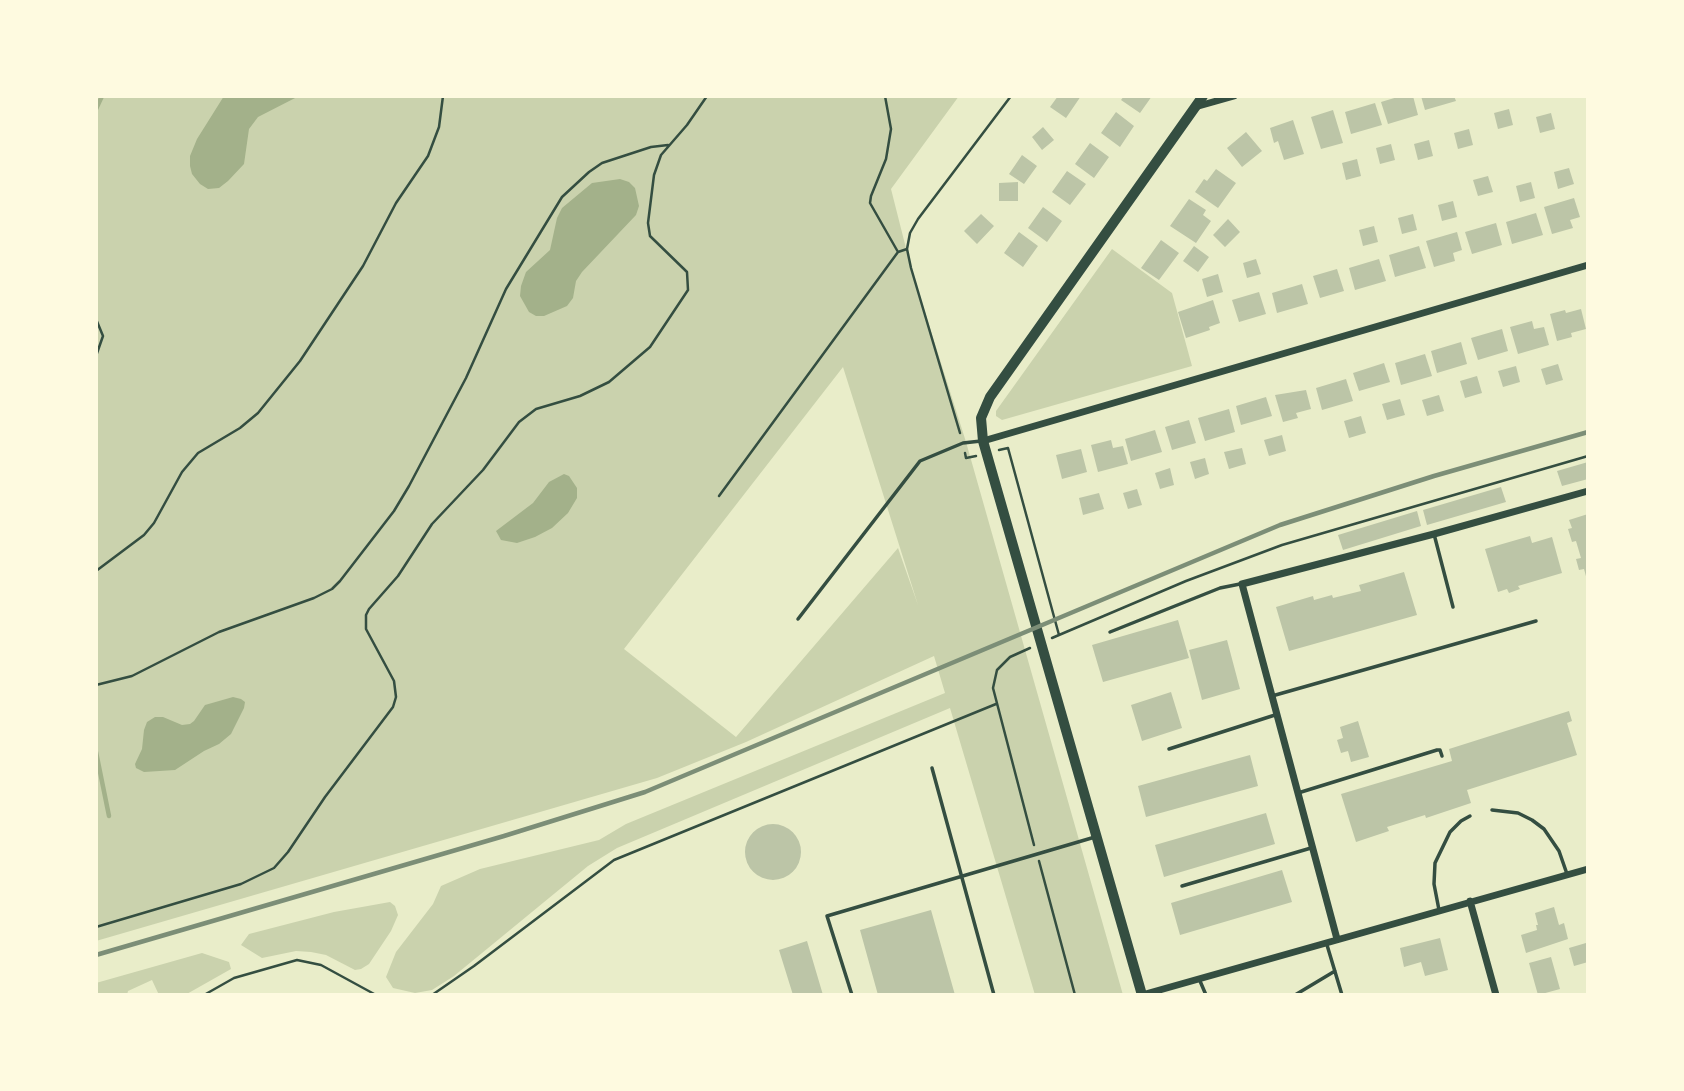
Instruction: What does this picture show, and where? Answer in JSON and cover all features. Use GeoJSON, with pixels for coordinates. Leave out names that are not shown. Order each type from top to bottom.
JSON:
{"type":"FeatureCollection","features":[{"type":"Feature","properties":{"kind":"street"},"geometry":{"type":"LineString","coordinates":[[1203,96],[990,397],[981,418],[983,441],[1142,995],[1588,869]]}},
{"type":"Feature","properties":{"kind":"street"},"geometry":{"type":"LineString","coordinates":[[1195,107],[1234,96]]}},
{"type":"Feature","properties":{"kind":"street"},"geometry":{"type":"LineString","coordinates":[[983,441],[1588,265]]}},
{"type":"Feature","properties":{"kind":"street"},"geometry":{"type":"LineString","coordinates":[[1338,939],[1242,584],[1588,491]]}},
{"type":"Feature","properties":{"kind":"street"},"geometry":{"type":"LineString","coordinates":[[1470,901],[1496,995]]}},
{"type":"Feature","properties":{"kind":"lane"},"geometry":{"type":"LineString","coordinates":[[797,619],[920,461],[962,443],[983,441]]}},
{"type":"Feature","properties":{"kind":"lane"},"geometry":{"type":"LineString","coordinates":[[1434,534],[1453,607]]}},
{"type":"Feature","properties":{"kind":"lane"},"geometry":{"type":"LineString","coordinates":[[1110,632],[1220,588],[1242,584]]}},
{"type":"Feature","properties":{"kind":"lane"},"geometry":{"type":"LineString","coordinates":[[1272,696],[1536,621]]}},
{"type":"Feature","properties":{"kind":"lane"},"geometry":{"type":"LineString","coordinates":[[1168,749],[1277,715]]}},
{"type":"Feature","properties":{"kind":"lane"},"geometry":{"type":"LineString","coordinates":[[1298,793],[1437,750],[1442,756]]}},
{"type":"Feature","properties":{"kind":"lane"},"geometry":{"type":"LineString","coordinates":[[932,768],[994,995]]}},
{"type":"Feature","properties":{"kind":"lane"},"geometry":{"type":"LineString","coordinates":[[1492,810],[1518,813],[1544,829],[1559,851],[1567,874]]}},
{"type":"Feature","properties":{"kind":"lane"},"geometry":{"type":"LineString","coordinates":[[1439,909],[1434,884],[1435,863],[1450,832],[1470,816]]}},
{"type":"Feature","properties":{"kind":"lane"},"geometry":{"type":"LineString","coordinates":[[852,995],[827,916],[1097,837]]}},
{"type":"Feature","properties":{"kind":"lane"},"geometry":{"type":"LineString","coordinates":[[1182,886],[1313,848]]}},
{"type":"Feature","properties":{"kind":"lane"},"geometry":{"type":"LineString","coordinates":[[1327,943],[1342,995]]}},
{"type":"Feature","properties":{"kind":"lane"},"geometry":{"type":"LineString","coordinates":[[1295,995],[1335,971]]}},
{"type":"Feature","properties":{"kind":"lane"},"geometry":{"type":"LineString","coordinates":[[1199,979],[1206,995]]}},
{"type":"Feature","properties":{"kind":"path"},"geometry":{"type":"LineString","coordinates":[[96,571],[144,535],[154,523],[182,472],[198,453],[250,420],[270,400],[300,361],[363,266],[396,204],[428,156],[439,127],[443,96]]}},
{"type":"Feature","properties":{"kind":"path"},"geometry":{"type":"LineString","coordinates":[[96,927],[240,884],[274,868],[289,852],[325,797],[393,707],[396,697],[394,681],[366,629],[366,615],[369,610],[398,576],[432,524],[483,470],[519,422],[536,409],[580,396],[609,382],[650,347],[688,290],[687,272],[655,242],[648,230],[656,165],[668,145],[687,125],[707,96]]}},
{"type":"Feature","properties":{"kind":"path"},"geometry":{"type":"LineString","coordinates":[[885,96],[891,129],[886,159],[870,203],[898,252]]}},
{"type":"Feature","properties":{"kind":"path"},"geometry":{"type":"LineString","coordinates":[[960,432],[907,249],[910,233],[918,219],[1011,96]]}},
{"type":"Feature","properties":{"kind":"path"},"geometry":{"type":"LineString","coordinates":[[96,685],[132,677],[219,632],[314,598],[340,581],[394,511],[409,486],[466,378],[506,289],[562,197],[602,163],[651,147],[668,145]]}},
{"type":"Feature","properties":{"kind":"path"},"geometry":{"type":"LineString","coordinates":[[719,496],[898,252],[907,249]]}},
{"type":"Feature","properties":{"kind":"path"},"geometry":{"type":"LineString","coordinates":[[96,319],[103,336],[96,356]]}},
{"type":"Feature","properties":{"kind":"path"},"geometry":{"type":"LineString","coordinates":[[1002,450],[1008,448],[1059,635]]}},
{"type":"Feature","properties":{"kind":"path"},"geometry":{"type":"LineString","coordinates":[[964,453],[966,458],[981,455]]}},
{"type":"Feature","properties":{"kind":"path"},"geometry":{"type":"LineString","coordinates":[[1050,639],[1186,581],[1282,545],[1588,456]]}},
{"type":"Feature","properties":{"kind":"path"},"geometry":{"type":"LineString","coordinates":[[1035,646],[1010,657],[997,670],[993,688],[1075,995]]}},
{"type":"Feature","properties":{"kind":"path"},"geometry":{"type":"LineString","coordinates":[[432,995],[614,860],[996,704]]}},
{"type":"Feature","properties":{"kind":"path"},"geometry":{"type":"LineString","coordinates":[[204,995],[234,978],[297,960],[321,965],[376,995]]}},
{"type":"Feature","properties":{"kind":"shaded area"},"geometry":{"type":"Polygon","coordinates":[[[96,96],[959,96],[891,189],[911,268],[966,442],[1123,995],[1035,995],[950,708],[617,848],[588,866],[454,976],[432,990],[415,993],[393,988],[386,977],[396,952],[433,904],[441,886],[480,869],[599,840],[626,824],[945,693],[934,656],[746,742],[657,778],[96,941],[96,96]],[[843,367],[624,649],[736,737],[898,548],[918,605],[843,367]]]}},
{"type":"Feature","properties":{"kind":"shaded area"},"geometry":{"type":"Polygon","coordinates":[[[224,96],[299,96],[258,117],[249,129],[244,164],[219,188],[208,189],[192,174],[190,156],[197,139],[224,96]]]}},
{"type":"Feature","properties":{"kind":"shaded area"},"geometry":{"type":"Polygon","coordinates":[[[620,179],[635,188],[639,206],[636,215],[582,272],[576,281],[573,298],[567,306],[544,316],[529,312],[520,296],[521,286],[526,272],[550,250],[562,208],[592,183],[620,179]]]}},
{"type":"Feature","properties":{"kind":"shaded area"},"geometry":{"type":"Polygon","coordinates":[[[1112,249],[1172,293],[1192,366],[1002,420],[996,416],[996,411],[1112,249]]]}},
{"type":"Feature","properties":{"kind":"shaded area"},"geometry":{"type":"Polygon","coordinates":[[[564,474],[569,476],[577,488],[577,498],[568,513],[552,528],[535,537],[517,543],[501,540],[496,531],[533,503],[549,482],[564,474]]]}},
{"type":"Feature","properties":{"kind":"shaded area"},"geometry":{"type":"Polygon","coordinates":[[[233,697],[245,702],[244,708],[231,734],[219,744],[175,770],[144,772],[136,768],[147,722],[155,717],[163,717],[182,725],[190,724],[205,705],[233,697]]]}},
{"type":"Feature","properties":{"kind":"shaded area"},"geometry":{"type":"Polygon","coordinates":[[[390,902],[395,906],[398,915],[391,931],[369,964],[361,969],[355,970],[326,955],[311,952],[296,951],[262,958],[241,945],[249,934],[334,912],[390,902]]]}},
{"type":"Feature","properties":{"kind":"shaded area"},"geometry":{"type":"Polygon","coordinates":[[[202,953],[229,962],[231,969],[185,995],[159,995],[152,980],[128,991],[127,995],[96,995],[96,983],[202,953]]]}},
{"type":"Feature","properties":{"kind":"building"},"geometry":{"type":"Polygon","coordinates":[[[1058,96],[1081,96],[1066,118],[1050,107],[1058,96]]]}},
{"type":"Feature","properties":{"kind":"building"},"geometry":{"type":"Polygon","coordinates":[[[1124,96],[1152,96],[1140,113],[1121,100],[1124,96]]]}},
{"type":"Feature","properties":{"kind":"building"},"geometry":{"type":"Polygon","coordinates":[[[1401,96],[1413,96],[1418,115],[1388,124],[1381,102],[1401,96]]]}},
{"type":"Feature","properties":{"kind":"building"},"geometry":{"type":"Polygon","coordinates":[[[1421,96],[1454,96],[1456,101],[1425,110],[1421,96]]]}},
{"type":"Feature","properties":{"kind":"building"},"geometry":{"type":"Polygon","coordinates":[[[1375,103],[1382,125],[1351,134],[1345,112],[1375,103]]]}},
{"type":"Feature","properties":{"kind":"building"},"geometry":{"type":"Polygon","coordinates":[[[1509,109],[1513,125],[1498,129],[1494,113],[1509,109]]]}},
{"type":"Feature","properties":{"kind":"building"},"geometry":{"type":"Polygon","coordinates":[[[1333,110],[1343,143],[1321,149],[1311,117],[1333,110]]]}},
{"type":"Feature","properties":{"kind":"building"},"geometry":{"type":"Polygon","coordinates":[[[1116,112],[1134,126],[1120,147],[1101,133],[1116,112]]]}},
{"type":"Feature","properties":{"kind":"building"},"geometry":{"type":"Polygon","coordinates":[[[1551,113],[1555,129],[1540,133],[1536,117],[1551,113]]]}},
{"type":"Feature","properties":{"kind":"building"},"geometry":{"type":"Polygon","coordinates":[[[1293,120],[1304,154],[1284,160],[1278,141],[1274,143],[1270,128],[1293,120]]]}},
{"type":"Feature","properties":{"kind":"building"},"geometry":{"type":"Polygon","coordinates":[[[1043,127],[1054,140],[1042,150],[1032,137],[1043,127]]]}},
{"type":"Feature","properties":{"kind":"building"},"geometry":{"type":"Polygon","coordinates":[[[1469,129],[1473,145],[1458,149],[1454,133],[1469,129]]]}},
{"type":"Feature","properties":{"kind":"building"},"geometry":{"type":"Polygon","coordinates":[[[1246,132],[1262,151],[1242,167],[1227,148],[1246,132]]]}},
{"type":"Feature","properties":{"kind":"building"},"geometry":{"type":"Polygon","coordinates":[[[1429,140],[1433,156],[1418,160],[1414,144],[1429,140]]]}},
{"type":"Feature","properties":{"kind":"building"},"geometry":{"type":"Polygon","coordinates":[[[1090,143],[1109,157],[1094,178],[1075,164],[1090,143]]]}},
{"type":"Feature","properties":{"kind":"building"},"geometry":{"type":"Polygon","coordinates":[[[1391,144],[1395,160],[1380,164],[1376,148],[1391,144]]]}},
{"type":"Feature","properties":{"kind":"building"},"geometry":{"type":"Polygon","coordinates":[[[1022,155],[1037,166],[1024,184],[1009,174],[1022,155]]]}},
{"type":"Feature","properties":{"kind":"building"},"geometry":{"type":"Polygon","coordinates":[[[1357,159],[1361,176],[1346,180],[1342,163],[1357,159]]]}},
{"type":"Feature","properties":{"kind":"building"},"geometry":{"type":"Polygon","coordinates":[[[1569,168],[1574,184],[1558,189],[1554,172],[1569,168]]]}},
{"type":"Feature","properties":{"kind":"building"},"geometry":{"type":"Polygon","coordinates":[[[1216,169],[1236,183],[1218,208],[1195,192],[1204,179],[1207,181],[1216,169]]]}},
{"type":"Feature","properties":{"kind":"building"},"geometry":{"type":"Polygon","coordinates":[[[1067,171],[1086,184],[1070,205],[1052,192],[1067,171]]]}},
{"type":"Feature","properties":{"kind":"building"},"geometry":{"type":"Polygon","coordinates":[[[1488,176],[1493,192],[1478,196],[1473,180],[1488,176]]]}},
{"type":"Feature","properties":{"kind":"building"},"geometry":{"type":"Polygon","coordinates":[[[1018,182],[1018,201],[999,201],[999,183],[1018,182]]]}},
{"type":"Feature","properties":{"kind":"building"},"geometry":{"type":"Polygon","coordinates":[[[1531,182],[1535,198],[1520,202],[1516,186],[1531,182]]]}},
{"type":"Feature","properties":{"kind":"building"},"geometry":{"type":"Polygon","coordinates":[[[1574,198],[1580,217],[1570,220],[1573,228],[1552,234],[1544,207],[1574,198]]]}},
{"type":"Feature","properties":{"kind":"building"},"geometry":{"type":"Polygon","coordinates":[[[1189,199],[1206,210],[1203,215],[1211,221],[1196,243],[1170,226],[1189,199]]]}},
{"type":"Feature","properties":{"kind":"building"},"geometry":{"type":"Polygon","coordinates":[[[1453,201],[1457,217],[1442,221],[1438,205],[1453,201]]]}},
{"type":"Feature","properties":{"kind":"building"},"geometry":{"type":"Polygon","coordinates":[[[1043,207],[1062,221],[1047,242],[1028,228],[1043,207]]]}},
{"type":"Feature","properties":{"kind":"building"},"geometry":{"type":"Polygon","coordinates":[[[1536,213],[1543,235],[1512,244],[1506,222],[1536,213]]]}},
{"type":"Feature","properties":{"kind":"building"},"geometry":{"type":"Polygon","coordinates":[[[981,214],[994,226],[977,244],[964,231],[981,214]]]}},
{"type":"Feature","properties":{"kind":"building"},"geometry":{"type":"Polygon","coordinates":[[[1413,214],[1417,230],[1402,234],[1398,218],[1413,214]]]}},
{"type":"Feature","properties":{"kind":"building"},"geometry":{"type":"Polygon","coordinates":[[[1228,219],[1240,232],[1225,247],[1213,235],[1228,219]]]}},
{"type":"Feature","properties":{"kind":"building"},"geometry":{"type":"Polygon","coordinates":[[[1496,223],[1502,245],[1472,254],[1465,232],[1496,223]]]}},
{"type":"Feature","properties":{"kind":"building"},"geometry":{"type":"Polygon","coordinates":[[[1374,226],[1378,242],[1363,246],[1359,230],[1374,226]]]}},
{"type":"Feature","properties":{"kind":"building"},"geometry":{"type":"Polygon","coordinates":[[[1019,232],[1038,246],[1023,267],[1004,253],[1019,232]]]}},
{"type":"Feature","properties":{"kind":"building"},"geometry":{"type":"Polygon","coordinates":[[[1457,232],[1462,250],[1453,253],[1455,261],[1434,267],[1426,241],[1457,232]]]}},
{"type":"Feature","properties":{"kind":"building"},"geometry":{"type":"Polygon","coordinates":[[[1161,240],[1179,253],[1159,280],[1141,268],[1161,240]]]}},
{"type":"Feature","properties":{"kind":"building"},"geometry":{"type":"Polygon","coordinates":[[[1194,246],[1209,257],[1198,272],[1183,261],[1194,246]]]}},
{"type":"Feature","properties":{"kind":"building"},"geometry":{"type":"Polygon","coordinates":[[[1419,246],[1426,268],[1395,277],[1389,255],[1419,246]]]}},
{"type":"Feature","properties":{"kind":"building"},"geometry":{"type":"Polygon","coordinates":[[[1256,259],[1261,274],[1247,278],[1243,263],[1256,259]]]}},
{"type":"Feature","properties":{"kind":"building"},"geometry":{"type":"Polygon","coordinates":[[[1379,259],[1386,281],[1355,290],[1349,268],[1379,259]]]}},
{"type":"Feature","properties":{"kind":"building"},"geometry":{"type":"Polygon","coordinates":[[[1337,269],[1344,291],[1320,298],[1313,276],[1337,269]]]}},
{"type":"Feature","properties":{"kind":"building"},"geometry":{"type":"Polygon","coordinates":[[[1218,274],[1223,292],[1207,297],[1202,279],[1218,274]]]}},
{"type":"Feature","properties":{"kind":"building"},"geometry":{"type":"Polygon","coordinates":[[[1302,284],[1308,304],[1277,313],[1272,293],[1302,284]]]}},
{"type":"Feature","properties":{"kind":"building"},"geometry":{"type":"Polygon","coordinates":[[[1259,292],[1266,314],[1239,322],[1232,300],[1259,292]]]}},
{"type":"Feature","properties":{"kind":"building"},"geometry":{"type":"Polygon","coordinates":[[[1213,300],[1220,323],[1209,327],[1210,330],[1186,338],[1178,312],[1213,300]]]}},
{"type":"Feature","properties":{"kind":"building"},"geometry":{"type":"Polygon","coordinates":[[[1581,309],[1586,329],[1557,341],[1550,314],[1581,309]]]}},
{"type":"Feature","properties":{"kind":"building"},"geometry":{"type":"Polygon","coordinates":[[[1532,321],[1534,329],[1544,327],[1549,345],[1518,354],[1510,327],[1532,321]]]}},
{"type":"Feature","properties":{"kind":"building"},"geometry":{"type":"Polygon","coordinates":[[[1502,329],[1508,351],[1478,360],[1471,338],[1502,329]]]}},
{"type":"Feature","properties":{"kind":"building"},"geometry":{"type":"Polygon","coordinates":[[[1461,342],[1467,364],[1437,373],[1431,351],[1461,342]]]}},
{"type":"Feature","properties":{"kind":"building"},"geometry":{"type":"Polygon","coordinates":[[[1425,354],[1432,376],[1401,385],[1395,363],[1425,354]]]}},
{"type":"Feature","properties":{"kind":"building"},"geometry":{"type":"Polygon","coordinates":[[[1384,363],[1390,382],[1359,391],[1353,373],[1384,363]]]}},
{"type":"Feature","properties":{"kind":"building"},"geometry":{"type":"Polygon","coordinates":[[[1558,364],[1563,380],[1546,385],[1541,369],[1558,364]]]}},
{"type":"Feature","properties":{"kind":"building"},"geometry":{"type":"Polygon","coordinates":[[[1516,366],[1520,382],[1503,387],[1498,371],[1516,366]]]}},
{"type":"Feature","properties":{"kind":"building"},"geometry":{"type":"Polygon","coordinates":[[[1477,376],[1482,393],[1465,398],[1460,381],[1477,376]]]}},
{"type":"Feature","properties":{"kind":"building"},"geometry":{"type":"Polygon","coordinates":[[[1346,379],[1353,401],[1322,410],[1316,388],[1346,379]]]}},
{"type":"Feature","properties":{"kind":"building"},"geometry":{"type":"Polygon","coordinates":[[[1306,390],[1311,409],[1296,413],[1298,418],[1283,422],[1275,395],[1306,390]]]}},
{"type":"Feature","properties":{"kind":"building"},"geometry":{"type":"Polygon","coordinates":[[[1439,395],[1444,411],[1427,416],[1422,400],[1439,395]]]}},
{"type":"Feature","properties":{"kind":"building"},"geometry":{"type":"Polygon","coordinates":[[[1266,397],[1272,416],[1241,425],[1236,406],[1266,397]]]}},
{"type":"Feature","properties":{"kind":"building"},"geometry":{"type":"Polygon","coordinates":[[[1400,399],[1405,415],[1387,420],[1382,404],[1400,399]]]}},
{"type":"Feature","properties":{"kind":"building"},"geometry":{"type":"Polygon","coordinates":[[[1229,409],[1235,432],[1205,441],[1198,418],[1229,409]]]}},
{"type":"Feature","properties":{"kind":"building"},"geometry":{"type":"Polygon","coordinates":[[[1361,416],[1366,433],[1349,438],[1344,421],[1361,416]]]}},
{"type":"Feature","properties":{"kind":"building"},"geometry":{"type":"Polygon","coordinates":[[[1189,420],[1196,443],[1172,450],[1165,427],[1189,420]]]}},
{"type":"Feature","properties":{"kind":"building"},"geometry":{"type":"Polygon","coordinates":[[[1155,430],[1162,452],[1131,461],[1125,439],[1155,430]]]}},
{"type":"Feature","properties":{"kind":"building"},"geometry":{"type":"Polygon","coordinates":[[[1282,435],[1286,451],[1269,456],[1264,440],[1282,435]]]}},
{"type":"Feature","properties":{"kind":"building"},"geometry":{"type":"Polygon","coordinates":[[[1111,440],[1113,448],[1123,446],[1128,464],[1098,472],[1091,445],[1111,440]]]}},
{"type":"Feature","properties":{"kind":"building"},"geometry":{"type":"Polygon","coordinates":[[[1242,448],[1246,464],[1229,469],[1224,452],[1242,448]]]}},
{"type":"Feature","properties":{"kind":"building"},"geometry":{"type":"Polygon","coordinates":[[[1081,449],[1087,472],[1062,479],[1056,455],[1081,449]]]}},
{"type":"Feature","properties":{"kind":"building"},"geometry":{"type":"Polygon","coordinates":[[[1205,458],[1209,474],[1195,479],[1190,462],[1205,458]]]}},
{"type":"Feature","properties":{"kind":"building"},"geometry":{"type":"Polygon","coordinates":[[[1588,462],[1588,479],[1562,486],[1557,471],[1588,462]]]}},
{"type":"Feature","properties":{"kind":"building"},"geometry":{"type":"Polygon","coordinates":[[[1170,468],[1174,485],[1160,489],[1155,473],[1170,468]]]}},
{"type":"Feature","properties":{"kind":"building"},"geometry":{"type":"Polygon","coordinates":[[[1501,487],[1506,502],[1427,525],[1423,510],[1501,487]]]}},
{"type":"Feature","properties":{"kind":"building"},"geometry":{"type":"Polygon","coordinates":[[[1137,489],[1142,505],[1128,509],[1123,493],[1137,489]]]}},
{"type":"Feature","properties":{"kind":"building"},"geometry":{"type":"Polygon","coordinates":[[[1099,493],[1104,509],[1083,515],[1079,498],[1099,493]]]}},
{"type":"Feature","properties":{"kind":"building"},"geometry":{"type":"Polygon","coordinates":[[[1417,511],[1421,526],[1343,550],[1338,535],[1417,511]]]}},
{"type":"Feature","properties":{"kind":"building"},"geometry":{"type":"Polygon","coordinates":[[[1588,514],[1587,580],[1584,569],[1579,570],[1576,559],[1581,558],[1576,541],[1572,542],[1568,529],[1572,528],[1569,520],[1588,514]]]}},
{"type":"Feature","properties":{"kind":"building"},"geometry":{"type":"Polygon","coordinates":[[[1530,536],[1532,543],[1552,537],[1562,573],[1518,586],[1520,589],[1509,593],[1507,589],[1498,592],[1485,549],[1530,536]]]}},
{"type":"Feature","properties":{"kind":"building"},"geometry":{"type":"Polygon","coordinates":[[[1404,572],[1417,615],[1289,651],[1276,607],[1313,596],[1314,600],[1361,591],[1359,585],[1404,572]]]}},
{"type":"Feature","properties":{"kind":"building"},"geometry":{"type":"Polygon","coordinates":[[[1178,620],[1189,658],[1103,682],[1092,645],[1178,620]]]}},
{"type":"Feature","properties":{"kind":"building"},"geometry":{"type":"Polygon","coordinates":[[[1227,640],[1240,689],[1202,700],[1189,650],[1227,640]]]}},
{"type":"Feature","properties":{"kind":"building"},"geometry":{"type":"Polygon","coordinates":[[[1171,692],[1182,728],[1142,741],[1131,705],[1171,692]]]}},
{"type":"Feature","properties":{"kind":"building"},"geometry":{"type":"Polygon","coordinates":[[[1569,711],[1572,721],[1567,723],[1577,755],[1467,790],[1471,803],[1387,827],[1389,831],[1356,842],[1341,794],[1452,761],[1449,749],[1569,711]]]}},
{"type":"Feature","properties":{"kind":"building"},"geometry":{"type":"Polygon","coordinates":[[[1358,721],[1369,757],[1351,762],[1348,751],[1341,753],[1337,740],[1343,738],[1340,727],[1358,721]]]}},
{"type":"Feature","properties":{"kind":"building"},"geometry":{"type":"Polygon","coordinates":[[[1250,755],[1258,786],[1146,817],[1138,786],[1250,755]]]}},
{"type":"Feature","properties":{"kind":"building"},"geometry":{"type":"Polygon","coordinates":[[[1266,813],[1275,844],[1164,877],[1155,845],[1266,813]]]}},
{"type":"Feature","properties":{"kind":"building"},"geometry":{"type":"Polygon","coordinates":[[[773,824],[784,826],[793,832],[799,841],[799,863],[793,872],[784,878],[773,880],[762,878],[753,872],[747,863],[745,852],[747,841],[753,832],[762,826],[773,824]]]}},
{"type":"Feature","properties":{"kind":"building"},"geometry":{"type":"Polygon","coordinates":[[[1282,870],[1292,902],[1180,935],[1171,903],[1282,870]]]}},
{"type":"Feature","properties":{"kind":"building"},"geometry":{"type":"Polygon","coordinates":[[[1554,907],[1559,925],[1564,923],[1568,939],[1526,953],[1521,935],[1537,930],[1535,913],[1554,907]]]}},
{"type":"Feature","properties":{"kind":"building"},"geometry":{"type":"Polygon","coordinates":[[[931,910],[955,995],[878,995],[860,930],[931,910]]]}},
{"type":"Feature","properties":{"kind":"building"},"geometry":{"type":"Polygon","coordinates":[[[1440,938],[1448,970],[1425,976],[1421,962],[1404,967],[1400,948],[1440,938]]]}},
{"type":"Feature","properties":{"kind":"building"},"geometry":{"type":"Polygon","coordinates":[[[807,941],[823,995],[793,995],[779,950],[807,941]]]}},
{"type":"Feature","properties":{"kind":"building"},"geometry":{"type":"Polygon","coordinates":[[[1586,943],[1588,962],[1574,966],[1569,948],[1586,943]]]}},
{"type":"Feature","properties":{"kind":"building"},"geometry":{"type":"Polygon","coordinates":[[[1551,957],[1560,989],[1538,995],[1529,963],[1551,957]]]}},
{"type":"Feature","properties":{"kind":"waterway"},"geometry":{"type":"LineString","coordinates":[[96,109],[102,96]]}},
{"type":"Feature","properties":{"kind":"waterway"},"geometry":{"type":"LineString","coordinates":[[96,752],[109,816]]}},
{"type":"Feature","properties":{"kind":"railway"},"geometry":{"type":"LineString","coordinates":[[96,955],[645,792],[1280,525],[1434,476],[1588,432]]}}]}
